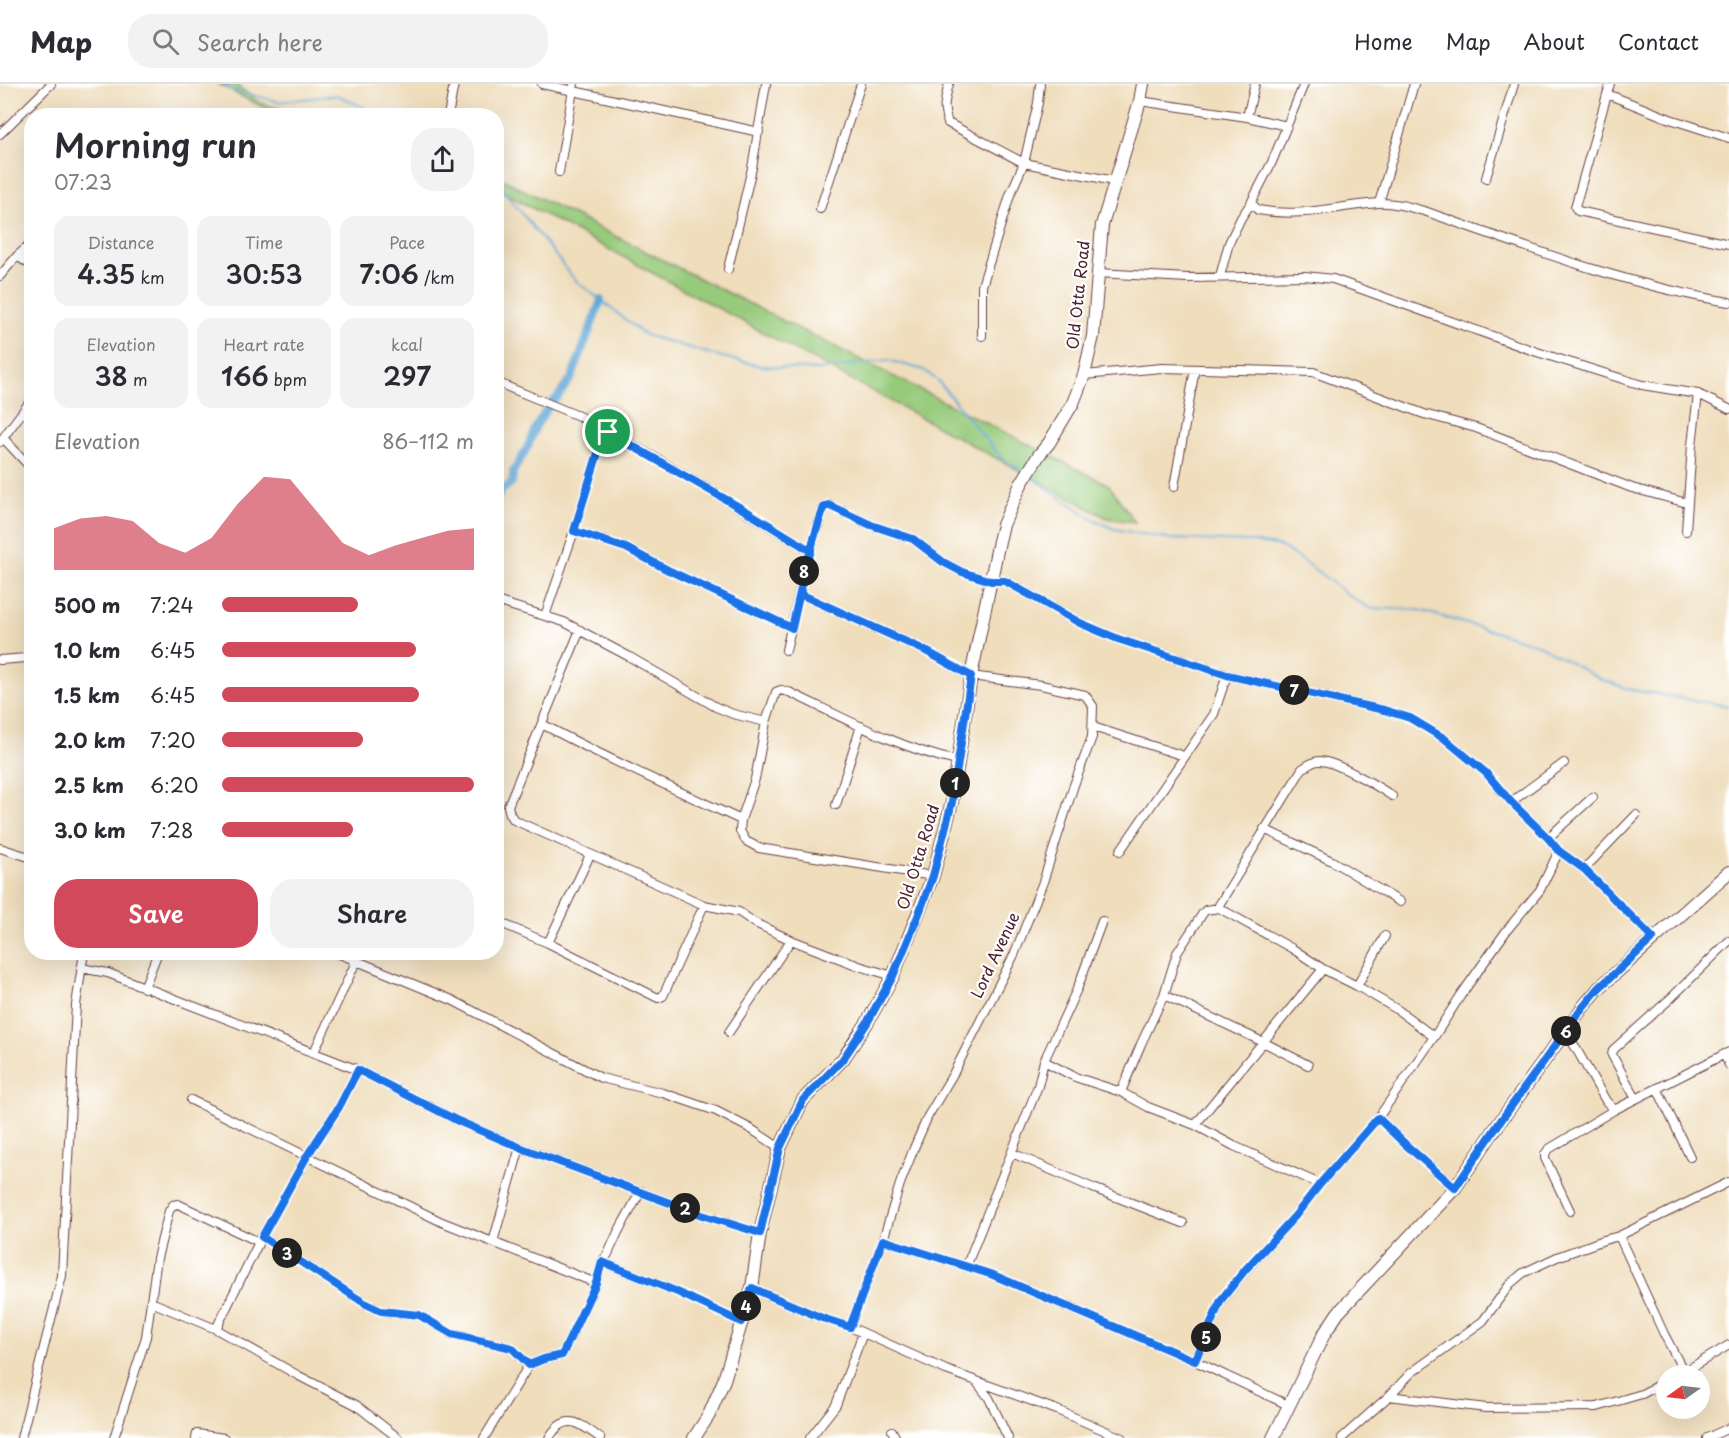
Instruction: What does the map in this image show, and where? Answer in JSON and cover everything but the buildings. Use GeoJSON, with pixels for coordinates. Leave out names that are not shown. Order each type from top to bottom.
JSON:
{"type":"FeatureCollection","features":[{"type":"Feature","properties":{"kind":"street"},"geometry":{"type":"LineString","coordinates":[[27,108],[51,84]]}},
{"type":"Feature","properties":{"kind":"street"},"geometry":{"type":"LineString","coordinates":[[450,108],[454,84]]}},
{"type":"Feature","properties":{"kind":"street"},"geometry":{"type":"LineString","coordinates":[[542,84],[574,87],[759,132]]}},
{"type":"Feature","properties":{"kind":"street"},"geometry":{"type":"LineString","coordinates":[[728,269],[752,168],[766,84]]}},
{"type":"Feature","properties":{"kind":"street"},"geometry":{"type":"LineString","coordinates":[[820,209],[861,84]]}},
{"type":"Feature","properties":{"kind":"street"},"geometry":{"type":"LineString","coordinates":[[949,84],[944,101],[948,123],[1023,163],[1114,181]]}},
{"type":"Feature","properties":{"kind":"street"},"geometry":{"type":"LineString","coordinates":[[982,336],[982,286],[1010,195],[1023,163],[1038,103],[1040,84]]}},
{"type":"Feature","properties":{"kind":"street","name":"Old Otta Road"},"geometry":{"type":"LineString","coordinates":[[694,1438],[709,1415],[724,1380],[752,1288],[760,1233],[780,1148],[803,1100],[843,1059],[867,1023],[893,976],[933,876],[952,802],[971,676],[1003,525],[1016,495],[1072,403],[1084,375],[1093,336],[1102,225],[1140,101],[1143,84]]}},
{"type":"Feature","properties":{"kind":"street"},"geometry":{"type":"LineString","coordinates":[[1246,117],[1255,84]]}},
{"type":"Feature","properties":{"kind":"street"},"geometry":{"type":"LineString","coordinates":[[1220,276],[1229,243],[1272,162],[1304,84]]}},
{"type":"Feature","properties":{"kind":"street"},"geometry":{"type":"LineString","coordinates":[[1379,203],[1414,84]]}},
{"type":"Feature","properties":{"kind":"street"},"geometry":{"type":"LineString","coordinates":[[1486,178],[1514,84]]}},
{"type":"Feature","properties":{"kind":"street"},"geometry":{"type":"LineString","coordinates":[[1610,84],[1575,207],[1578,211],[1729,244]]}},
{"type":"Feature","properties":{"kind":"street"},"geometry":{"type":"LineString","coordinates":[[559,172],[574,87]]}},
{"type":"Feature","properties":{"kind":"street"},"geometry":{"type":"LineString","coordinates":[[1607,94],[1670,119],[1729,138]]}},
{"type":"Feature","properties":{"kind":"street"},"geometry":{"type":"LineString","coordinates":[[1140,101],[1246,117],[1287,126]]}},
{"type":"Feature","properties":{"kind":"street"},"geometry":{"type":"LineString","coordinates":[[0,134],[24,110]]}},
{"type":"Feature","properties":{"kind":"street"},"geometry":{"type":"LineString","coordinates":[[1251,203],[1258,210],[1307,213],[1379,203],[1395,204],[1424,211],[1611,275],[1693,296],[1729,302]]}},
{"type":"Feature","properties":{"kind":"street"},"geometry":{"type":"LineString","coordinates":[[0,276],[24,250]]}},
{"type":"Feature","properties":{"kind":"street"},"geometry":{"type":"LineString","coordinates":[[17,256],[24,261]]}},
{"type":"Feature","properties":{"kind":"street"},"geometry":{"type":"LineString","coordinates":[[1098,273],[1187,278],[1305,276],[1333,279],[1537,352],[1642,385],[1698,394],[1729,409]]}},
{"type":"Feature","properties":{"kind":"street"},"geometry":{"type":"LineString","coordinates":[[1084,375],[1162,368],[1313,372],[1424,414],[1476,428],[1632,488],[1688,503]]}},
{"type":"Feature","properties":{"kind":"street"},"geometry":{"type":"LineString","coordinates":[[1174,487],[1195,369]]}},
{"type":"Feature","properties":{"kind":"street"},"geometry":{"type":"LineString","coordinates":[[504,385],[581,417],[746,511],[811,551]]}},
{"type":"Feature","properties":{"kind":"street"},"geometry":{"type":"LineString","coordinates":[[1686,531],[1698,394]]}},
{"type":"Feature","properties":{"kind":"street"},"geometry":{"type":"LineString","coordinates":[[24,410],[2,440],[24,461]]}},
{"type":"Feature","properties":{"kind":"street"},"geometry":{"type":"LineString","coordinates":[[544,616],[574,531],[601,443],[608,432]]}},
{"type":"Feature","properties":{"kind":"street"},"geometry":{"type":"LineString","coordinates":[[786,650],[806,564],[824,507],[828,505],[871,525],[913,539],[943,562],[962,572],[991,581],[1005,581],[1080,623],[1118,639],[1227,675],[1384,710],[1410,718],[1445,739],[1486,773],[1559,851],[1584,869],[1653,938]]}},
{"type":"Feature","properties":{"kind":"street"},"geometry":{"type":"LineString","coordinates":[[574,531],[626,548],[792,628]]}},
{"type":"Feature","properties":{"kind":"street"},"geometry":{"type":"LineString","coordinates":[[800,594],[924,650],[971,676]]}},
{"type":"Feature","properties":{"kind":"street"},"geometry":{"type":"LineString","coordinates":[[504,604],[564,622],[716,707],[733,714],[766,722]]}},
{"type":"Feature","properties":{"kind":"street"},"geometry":{"type":"LineString","coordinates":[[580,630],[508,806],[514,820],[704,905],[739,912],[791,940],[859,966],[893,976]]}},
{"type":"Feature","properties":{"kind":"street"},"geometry":{"type":"LineString","coordinates":[[0,660],[24,658]]}},
{"type":"Feature","properties":{"kind":"street"},"geometry":{"type":"LineString","coordinates":[[1120,852],[1214,714],[1227,675]]}},
{"type":"Feature","properties":{"kind":"street","name":"Lord Avenue"},"geometry":{"type":"LineString","coordinates":[[850,1327],[883,1240],[900,1184],[928,1116],[953,1074],[1014,956],[1043,882],[1074,784],[1087,752],[1093,727],[1094,706],[1085,695],[1041,685],[971,676]]}},
{"type":"Feature","properties":{"kind":"street"},"geometry":{"type":"LineString","coordinates":[[933,876],[759,848],[746,841],[740,831],[741,820],[755,779],[766,722],[776,692],[781,690],[925,753],[957,761]]}},
{"type":"Feature","properties":{"kind":"street"},"geometry":{"type":"LineString","coordinates":[[542,724],[653,780],[741,820]]}},
{"type":"Feature","properties":{"kind":"street"},"geometry":{"type":"LineString","coordinates":[[836,806],[861,726]]}},
{"type":"Feature","properties":{"kind":"street"},"geometry":{"type":"LineString","coordinates":[[1093,727],[1184,756]]}},
{"type":"Feature","properties":{"kind":"street"},"geometry":{"type":"LineString","coordinates":[[1219,908],[1264,829],[1302,769],[1319,761],[1330,763],[1374,784],[1392,796]]}},
{"type":"Feature","properties":{"kind":"street"},"geometry":{"type":"LineString","coordinates":[[1511,802],[1564,763]]}},
{"type":"Feature","properties":{"kind":"street"},"geometry":{"type":"LineString","coordinates":[[1548,838],[1593,797]]}},
{"type":"Feature","properties":{"kind":"street"},"geometry":{"type":"LineString","coordinates":[[1584,869],[1636,815]]}},
{"type":"Feature","properties":{"kind":"street"},"geometry":{"type":"LineString","coordinates":[[1264,829],[1332,861],[1400,902]]}},
{"type":"Feature","properties":{"kind":"street"},"geometry":{"type":"LineString","coordinates":[[0,848],[24,856]]}},
{"type":"Feature","properties":{"kind":"street"},"geometry":{"type":"LineString","coordinates":[[1195,1361],[1221,1300],[1378,1118],[1461,994],[1540,890],[1559,851]]}},
{"type":"Feature","properties":{"kind":"street"},"geometry":{"type":"LineString","coordinates":[[548,943],[590,855]]}},
{"type":"Feature","properties":{"kind":"street"},"geometry":{"type":"LineString","coordinates":[[1273,1438],[1324,1334],[1338,1313],[1455,1188],[1502,1119],[1599,988],[1729,872]]}},
{"type":"Feature","properties":{"kind":"street"},"geometry":{"type":"LineString","coordinates":[[504,924],[548,943],[661,998],[704,905]]}},
{"type":"Feature","properties":{"kind":"street"},"geometry":{"type":"LineString","coordinates":[[1121,1092],[1164,995],[1177,953],[1206,910],[1219,908],[1398,1010],[1434,1036]]}},
{"type":"Feature","properties":{"kind":"street"},"geometry":{"type":"LineString","coordinates":[[966,1267],[1038,1086],[1044,1061],[1077,987],[1102,921]]}},
{"type":"Feature","properties":{"kind":"street"},"geometry":{"type":"LineString","coordinates":[[1356,986],[1385,936]]}},
{"type":"Feature","properties":{"kind":"street"},"geometry":{"type":"LineString","coordinates":[[729,1032],[791,940]]}},
{"type":"Feature","properties":{"kind":"street"},"geometry":{"type":"LineString","coordinates":[[1636,1099],[1612,1055],[1613,1050],[1671,998],[1729,940]]}},
{"type":"Feature","properties":{"kind":"street"},"geometry":{"type":"LineString","coordinates":[[21,1438],[62,1276],[76,1005],[82,960]]}},
{"type":"Feature","properties":{"kind":"street"},"geometry":{"type":"LineString","coordinates":[[144,988],[155,960]]}},
{"type":"Feature","properties":{"kind":"street"},"geometry":{"type":"LineString","coordinates":[[352,960],[452,1000],[601,1078],[663,1093],[716,1111],[751,1129],[780,1148]]}},
{"type":"Feature","properties":{"kind":"street"},"geometry":{"type":"LineString","coordinates":[[314,1052],[356,962]]}},
{"type":"Feature","properties":{"kind":"street"},"geometry":{"type":"LineString","coordinates":[[81,968],[108,974],[314,1052],[358,1070],[458,1121],[519,1147],[702,1215],[760,1233]]}},
{"type":"Feature","properties":{"kind":"street"},"geometry":{"type":"LineString","coordinates":[[1195,1125],[1323,969]]}},
{"type":"Feature","properties":{"kind":"street"},"geometry":{"type":"LineString","coordinates":[[1164,995],[1263,1041],[1308,1065]]}},
{"type":"Feature","properties":{"kind":"street"},"geometry":{"type":"LineString","coordinates":[[1566,1031],[1606,1101],[1614,1110]]}},
{"type":"Feature","properties":{"kind":"street"},"geometry":{"type":"LineString","coordinates":[[1570,1211],[1545,1158],[1549,1149],[1614,1110],[1726,1053],[1729,1065]]}},
{"type":"Feature","properties":{"kind":"street"},"geometry":{"type":"LineString","coordinates":[[1044,1061],[1075,1077],[1121,1092],[1148,1107],[1195,1125],[1234,1146],[1320,1184]]}},
{"type":"Feature","properties":{"kind":"street"},"geometry":{"type":"LineString","coordinates":[[216,1329],[307,1156],[339,1107],[358,1070]]}},
{"type":"Feature","properties":{"kind":"street"},"geometry":{"type":"LineString","coordinates":[[1657,1088],[1690,1157]]}},
{"type":"Feature","properties":{"kind":"street"},"geometry":{"type":"LineString","coordinates":[[191,1100],[442,1222],[596,1283]]}},
{"type":"Feature","properties":{"kind":"street"},"geometry":{"type":"LineString","coordinates":[[1378,1118],[1455,1188]]}},
{"type":"Feature","properties":{"kind":"street"},"geometry":{"type":"LineString","coordinates":[[494,1242],[519,1147]]}},
{"type":"Feature","properties":{"kind":"street"},"geometry":{"type":"LineString","coordinates":[[1012,1153],[1183,1223]]}},
{"type":"Feature","properties":{"kind":"street"},"geometry":{"type":"LineString","coordinates":[[1342,1438],[1411,1373],[1483,1321],[1510,1284],[1523,1273],[1557,1257],[1619,1236],[1729,1182]]}},
{"type":"Feature","properties":{"kind":"street"},"geometry":{"type":"LineString","coordinates":[[484,1438],[529,1365],[562,1355],[596,1283],[602,1262],[641,1191]]}},
{"type":"Feature","properties":{"kind":"street"},"geometry":{"type":"LineString","coordinates":[[114,1438],[146,1337],[157,1258],[169,1211],[173,1205],[178,1204],[261,1240],[381,1311],[419,1315],[452,1334],[512,1348],[529,1365]]}},
{"type":"Feature","properties":{"kind":"street"},"geometry":{"type":"LineString","coordinates":[[1619,1236],[1677,1365]]}},
{"type":"Feature","properties":{"kind":"street"},"geometry":{"type":"LineString","coordinates":[[883,1240],[993,1275],[1195,1361],[1288,1405]]}},
{"type":"Feature","properties":{"kind":"street"},"geometry":{"type":"LineString","coordinates":[[602,1262],[675,1291],[741,1322]]}},
{"type":"Feature","properties":{"kind":"street"},"geometry":{"type":"LineString","coordinates":[[752,1288],[822,1318],[850,1327],[946,1370],[1057,1410],[1122,1438]]}},
{"type":"Feature","properties":{"kind":"street"},"geometry":{"type":"LineString","coordinates":[[151,1302],[216,1329],[356,1405],[398,1438]]}},
{"type":"Feature","properties":{"kind":"street"},"geometry":{"type":"LineString","coordinates":[[810,1438],[836,1405],[863,1333]]}},
{"type":"Feature","properties":{"kind":"street"},"geometry":{"type":"LineString","coordinates":[[1696,1365],[1729,1345]]}},
{"type":"Feature","properties":{"kind":"street"},"geometry":{"type":"LineString","coordinates":[[976,1381],[989,1398],[1008,1438]]}},
{"type":"Feature","properties":{"kind":"street"},"geometry":{"type":"LineString","coordinates":[[1389,1396],[1486,1408],[1597,1407],[1642,1394],[1656,1386]]}},
{"type":"Feature","properties":{"kind":"street"},"geometry":{"type":"LineString","coordinates":[[549,1438],[553,1431],[572,1420],[600,1438]]}},
{"type":"Feature","properties":{"kind":"street"},"geometry":{"type":"LineString","coordinates":[[1707,1438],[1729,1428]]}},
{"type":"Feature","properties":{"kind":"street"},"geometry":{"type":"LineString","coordinates":[[196,1438],[197,1434],[224,1438]]}},
{"type":"Feature","properties":{"kind":"green space"},"geometry":{"type":"Polygon","coordinates":[[[218,84],[235,84],[260,103],[278,108],[264,108],[218,84]]]}},
{"type":"Feature","properties":{"kind":"green space"},"geometry":{"type":"Polygon","coordinates":[[[504,180],[1109,485],[1135,522],[1107,518],[504,193],[504,180]]]}},
{"type":"Feature","properties":{"kind":"waterway"},"geometry":{"type":"LineString","coordinates":[[223,84],[229,89],[279,102],[337,95],[365,108]]}},
{"type":"Feature","properties":{"kind":"waterway"},"geometry":{"type":"LineString","coordinates":[[504,191],[575,280],[645,335],[761,366],[818,370],[887,360],[924,370],[938,381],[1002,459],[1023,471]]}},
{"type":"Feature","properties":{"kind":"waterway"},"geometry":{"type":"LineString","coordinates":[[504,489],[512,483],[513,472],[535,428],[550,404],[572,377],[601,300]]}},
{"type":"Feature","properties":{"kind":"waterway"},"geometry":{"type":"LineString","coordinates":[[1030,476],[1089,517],[1114,529],[1170,539],[1252,542],[1282,547],[1369,608],[1419,610],[1537,644],[1600,679],[1632,690],[1729,706]]}},
{"type":"Feature","properties":{"kind":"route"},"geometry":{"type":"LineString","coordinates":[[608,432],[601,443],[574,531],[626,548],[792,628],[806,564],[811,551],[824,507],[828,505],[871,525],[913,539],[943,562],[962,572],[991,581],[1005,581],[1080,623],[1118,639],[1227,675],[1384,710],[1410,718],[1445,739],[1486,773],[1559,851],[1584,869],[1653,938],[1599,988],[1583,1007],[1455,1188],[1378,1118],[1221,1300],[1195,1361],[993,1275],[883,1240],[850,1327],[822,1318],[752,1288],[741,1322],[675,1291],[602,1262],[596,1283],[562,1355],[529,1365],[512,1348],[452,1334],[419,1315],[381,1311],[366,1304],[262,1237],[307,1156],[339,1107],[358,1070],[458,1121],[519,1147],[702,1215],[760,1233],[780,1148],[803,1100],[843,1059],[867,1023],[893,976],[933,876],[952,802],[971,676],[924,650],[800,594],[811,551],[608,432]]}}]}
